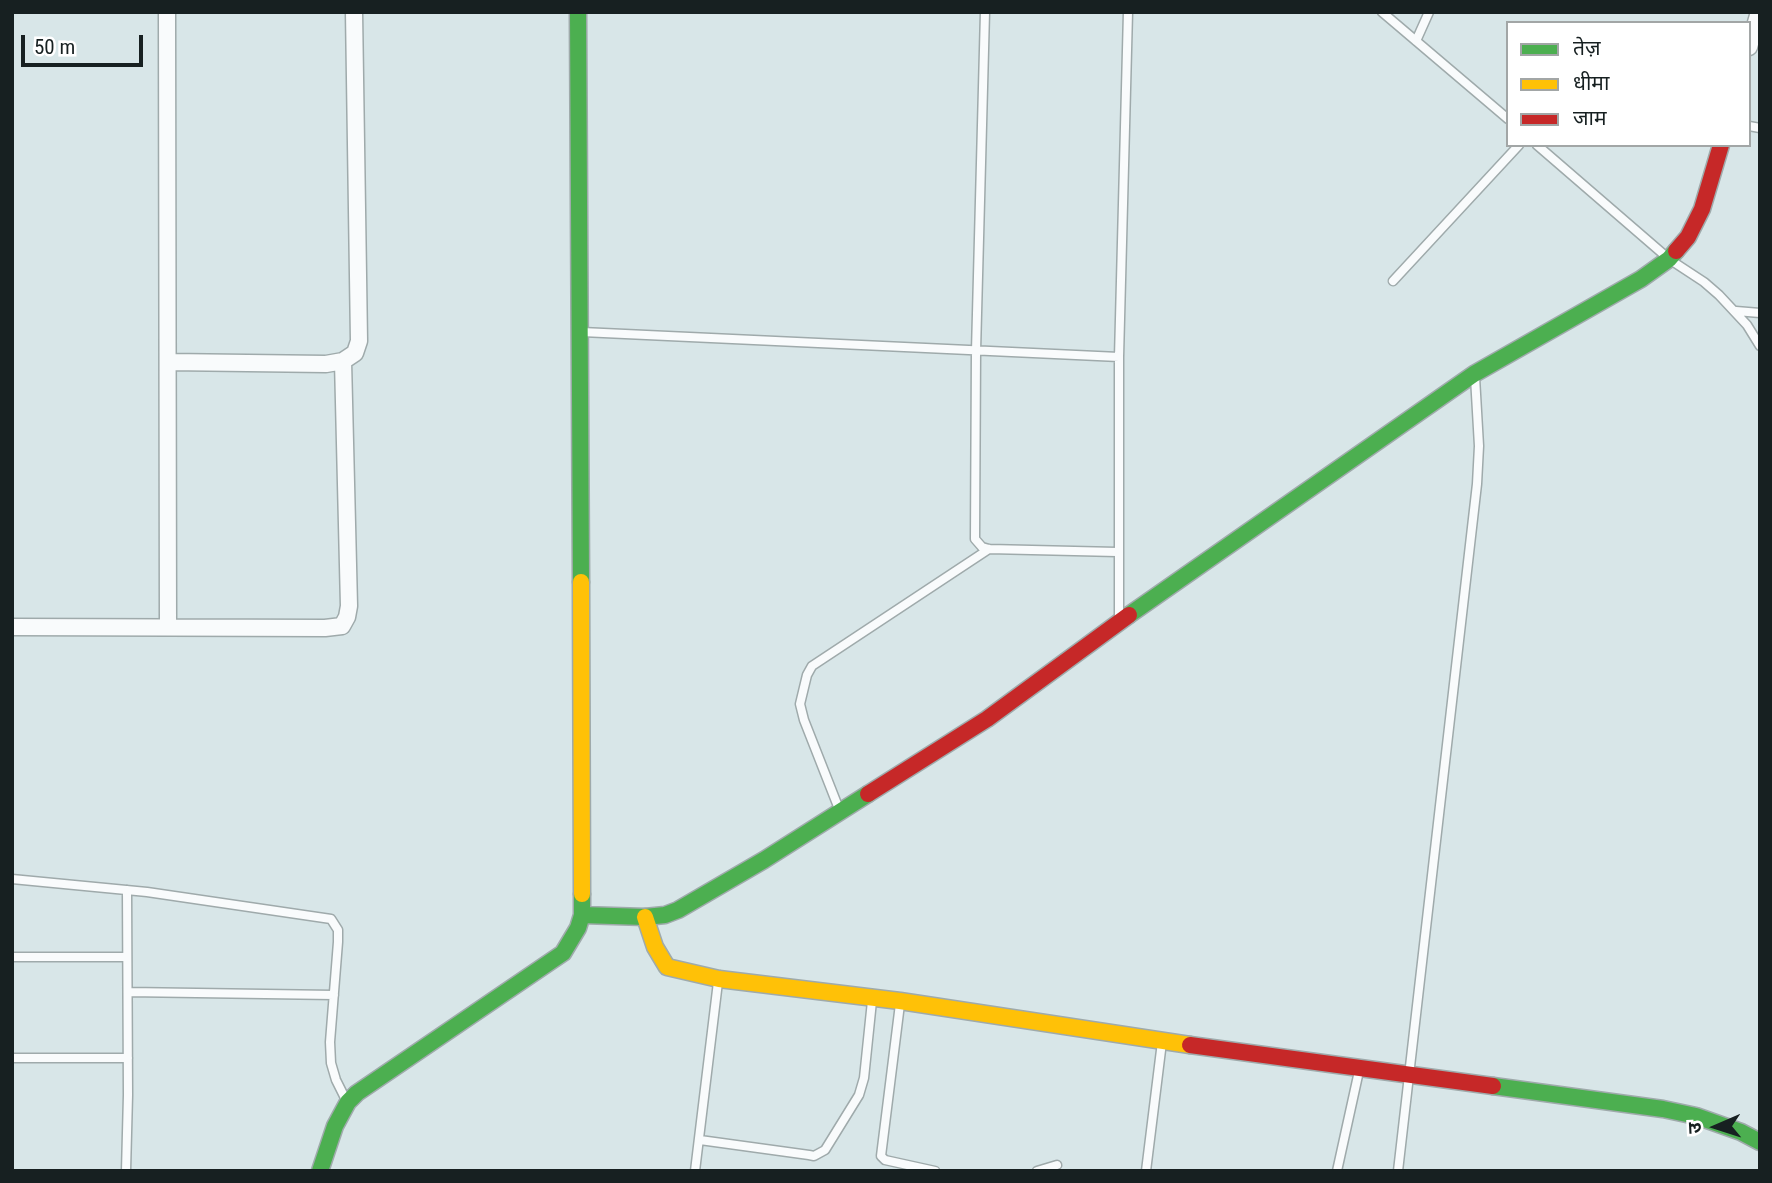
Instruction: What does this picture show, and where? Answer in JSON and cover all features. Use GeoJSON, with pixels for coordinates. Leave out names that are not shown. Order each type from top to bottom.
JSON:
{"type":"FeatureCollection","features":[{"type":"Feature","properties":{"kind":"street"},"geometry":{"type":"LineString","coordinates":[[167,12],[168,627]]}},
{"type":"Feature","properties":{"kind":"street"},"geometry":{"type":"LineString","coordinates":[[169,362],[326,364],[343,361],[355,353],[359,341],[354,12]]}},
{"type":"Feature","properties":{"kind":"street"},"geometry":{"type":"LineString","coordinates":[[320,1171],[335,1126],[348,1102],[357,1093],[563,953],[578,928],[582,915],[578,12]]}},
{"type":"Feature","properties":{"kind":"street"},"geometry":{"type":"LineString","coordinates":[[1751,40],[1759,12]]}},
{"type":"Feature","properties":{"kind":"street"},"geometry":{"type":"LineString","coordinates":[[582,915],[665,915],[764,860],[987,719],[1189,571],[1474,374],[1641,279],[1669,259],[1688,237],[1702,209],[1720,147]]}},
{"type":"Feature","properties":{"kind":"street"},"geometry":{"type":"LineString","coordinates":[[12,627],[338,628],[345,622],[349,606],[343,361]]}},
{"type":"Feature","properties":{"kind":"street"},"geometry":{"type":"LineString","coordinates":[[645,917],[655,947],[667,967],[719,979],[872,998],[1679,1112],[1741,1132],[1760,1142]]}},
{"type":"Feature","properties":{"kind":"lane"},"geometry":{"type":"LineString","coordinates":[[985,12],[974,536],[979,545],[989,549],[1117,552]]}},
{"type":"Feature","properties":{"kind":"lane"},"geometry":{"type":"LineString","coordinates":[[1119,622],[1119,357],[1128,12]]}},
{"type":"Feature","properties":{"kind":"lane"},"geometry":{"type":"LineString","coordinates":[[1382,12],[1506,118]]}},
{"type":"Feature","properties":{"kind":"lane"},"geometry":{"type":"LineString","coordinates":[[1416,41],[1429,12]]}},
{"type":"Feature","properties":{"kind":"lane"},"geometry":{"type":"LineString","coordinates":[[1393,281],[1517,147]]}},
{"type":"Feature","properties":{"kind":"lane"},"geometry":{"type":"LineString","coordinates":[[1539,147],[1669,259],[1704,282],[1736,311],[1760,346]]}},
{"type":"Feature","properties":{"kind":"lane"},"geometry":{"type":"LineString","coordinates":[[1736,311],[1760,313]]}},
{"type":"Feature","properties":{"kind":"lane"},"geometry":{"type":"LineString","coordinates":[[579,332],[1119,357]]}},
{"type":"Feature","properties":{"kind":"lane"},"geometry":{"type":"LineString","coordinates":[[1398,1171],[1477,484],[1479,446],[1474,374]]}},
{"type":"Feature","properties":{"kind":"lane"},"geometry":{"type":"LineString","coordinates":[[840,812],[800,704],[807,675],[813,666],[989,549]]}},
{"type":"Feature","properties":{"kind":"lane"},"geometry":{"type":"LineString","coordinates":[[12,879],[127,890],[331,919],[338,930],[330,1042],[331,1063],[336,1080],[348,1102]]}},
{"type":"Feature","properties":{"kind":"lane"},"geometry":{"type":"LineString","coordinates":[[126,1171],[127,890]]}},
{"type":"Feature","properties":{"kind":"lane"},"geometry":{"type":"LineString","coordinates":[[12,957],[127,957]]}},
{"type":"Feature","properties":{"kind":"lane"},"geometry":{"type":"LineString","coordinates":[[695,1171],[719,979]]}},
{"type":"Feature","properties":{"kind":"lane"},"geometry":{"type":"LineString","coordinates":[[128,992],[334,995]]}},
{"type":"Feature","properties":{"kind":"lane"},"geometry":{"type":"LineString","coordinates":[[700,1140],[809,1155],[825,1150],[859,1095],[864,1078],[872,998]]}},
{"type":"Feature","properties":{"kind":"lane"},"geometry":{"type":"LineString","coordinates":[[900,1002],[881,1156],[885,1160],[935,1171]]}},
{"type":"Feature","properties":{"kind":"lane"},"geometry":{"type":"LineString","coordinates":[[1146,1171],[1162,1040]]}},
{"type":"Feature","properties":{"kind":"lane"},"geometry":{"type":"LineString","coordinates":[[12,1058],[128,1058]]}},
{"type":"Feature","properties":{"kind":"lane"},"geometry":{"type":"LineString","coordinates":[[1337,1171],[1360,1069]]}},
{"type":"Feature","properties":{"kind":"lane"},"geometry":{"type":"LineString","coordinates":[[1037,1171],[1057,1165]]}},
{"type":"Feature","properties":{"kind":"traffic: fast"},"geometry":{"type":"LineString","coordinates":[[578,12],[581,582]]}},
{"type":"Feature","properties":{"kind":"traffic: fast"},"geometry":{"type":"LineString","coordinates":[[1129,615],[1474,374],[1641,279],[1676,251]]}},
{"type":"Feature","properties":{"kind":"traffic: fast"},"geometry":{"type":"LineString","coordinates":[[582,915],[645,917],[665,915],[678,910],[764,860],[868,794]]}},
{"type":"Feature","properties":{"kind":"traffic: fast"},"geometry":{"type":"LineString","coordinates":[[320,1171],[335,1126],[348,1102],[357,1093],[563,953],[578,928],[582,915],[582,894]]}},
{"type":"Feature","properties":{"kind":"traffic: fast"},"geometry":{"type":"LineString","coordinates":[[1493,1086],[1663,1109],[1696,1116],[1741,1132],[1760,1142]]}},
{"type":"Feature","properties":{"kind":"traffic: slow"},"geometry":{"type":"LineString","coordinates":[[581,582],[582,894]]}},
{"type":"Feature","properties":{"kind":"traffic: slow"},"geometry":{"type":"LineString","coordinates":[[645,917],[655,947],[667,967],[719,979],[900,1001],[1190,1045]]}},
{"type":"Feature","properties":{"kind":"traffic: jam"},"geometry":{"type":"LineString","coordinates":[[1676,251],[1688,237],[1702,209],[1720,147]]}},
{"type":"Feature","properties":{"kind":"traffic: jam"},"geometry":{"type":"LineString","coordinates":[[868,794],[987,719],[1129,615]]}},
{"type":"Feature","properties":{"kind":"traffic: jam"},"geometry":{"type":"LineString","coordinates":[[1190,1045],[1493,1086]]}}]}
